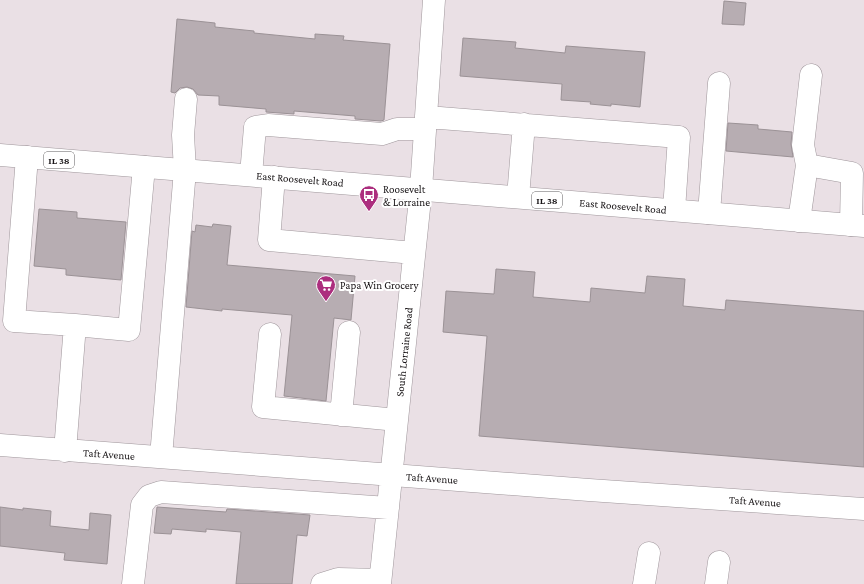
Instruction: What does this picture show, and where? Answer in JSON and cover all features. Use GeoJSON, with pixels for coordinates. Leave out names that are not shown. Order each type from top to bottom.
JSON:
{"type":"FeatureCollection","features":[{"type":"Feature","properties":{"kind":"street","name":"South Lorraine Road"},"geometry":{"type":"LineString","coordinates":[[380,582],[421,189],[434,0]]}},
{"type":"Feature","properties":{"kind":"street"},"geometry":{"type":"LineString","coordinates":[[799,221],[807,165],[803,145],[811,75]]}},
{"type":"Feature","properties":{"kind":"street"},"geometry":{"type":"LineString","coordinates":[[709,213],[719,83]]}},
{"type":"Feature","properties":{"kind":"street"},"geometry":{"type":"LineString","coordinates":[[161,457],[185,170],[183,135],[186,99]]}},
{"type":"Feature","properties":{"kind":"street"},"geometry":{"type":"LineString","coordinates":[[251,175],[255,127],[268,125],[382,134],[426,123],[524,124],[680,137],[674,210]]}},
{"type":"Feature","properties":{"kind":"street"},"geometry":{"type":"LineString","coordinates":[[518,197],[524,124]]}},
{"type":"Feature","properties":{"kind":"street","name":"East Roosevelt Road"},"geometry":{"type":"LineString","coordinates":[[0,155],[858,226]]}},
{"type":"Feature","properties":{"kind":"street"},"geometry":{"type":"LineString","coordinates":[[27,157],[14,321],[129,330],[144,167]]}},
{"type":"Feature","properties":{"kind":"street"},"geometry":{"type":"LineString","coordinates":[[807,165],[852,173],[858,226]]}},
{"type":"Feature","properties":{"kind":"street"},"geometry":{"type":"LineString","coordinates":[[274,177],[269,240],[414,253]]}},
{"type":"Feature","properties":{"kind":"street"},"geometry":{"type":"LineString","coordinates":[[65,451],[75,325]]}},
{"type":"Feature","properties":{"kind":"street"},"geometry":{"type":"LineString","coordinates":[[341,414],[349,332]]}},
{"type":"Feature","properties":{"kind":"street"},"geometry":{"type":"LineString","coordinates":[[270,334],[263,407],[397,420]]}},
{"type":"Feature","properties":{"kind":"street","name":"Taft Avenue"},"geometry":{"type":"LineString","coordinates":[[0,445],[589,490],[864,509]]}},
{"type":"Feature","properties":{"kind":"street"},"geometry":{"type":"LineString","coordinates":[[133,584],[142,505],[149,496],[161,492],[388,508]]}},
{"type":"Feature","properties":{"kind":"street"},"geometry":{"type":"LineString","coordinates":[[644,584],[649,553]]}},
{"type":"Feature","properties":{"kind":"street"},"geometry":{"type":"LineString","coordinates":[[716,584],[719,562]]}},
{"type":"Feature","properties":{"kind":"street"},"geometry":{"type":"LineString","coordinates":[[322,584],[338,578],[380,582]]}},
{"type":"Feature","properties":{"kind":"building"},"geometry":{"type":"Polygon","coordinates":[[[724,1],[746,3],[744,25],[722,24],[724,1]]]}},
{"type":"Feature","properties":{"kind":"building"},"geometry":{"type":"Polygon","coordinates":[[[177,19],[215,23],[215,27],[254,31],[254,33],[315,39],[315,34],[344,36],[343,40],[390,44],[384,120],[355,119],[355,116],[294,111],[294,114],[266,112],[266,109],[219,105],[219,96],[198,95],[193,89],[187,87],[180,88],[175,93],[171,92],[177,19]]]}},
{"type":"Feature","properties":{"kind":"building"},"geometry":{"type":"Polygon","coordinates":[[[463,38],[516,42],[515,48],[565,53],[566,46],[645,52],[640,107],[611,104],[611,106],[590,104],[591,102],[561,100],[562,84],[460,76],[463,38]]]}},
{"type":"Feature","properties":{"kind":"building"},"geometry":{"type":"Polygon","coordinates":[[[728,123],[758,125],[758,129],[792,132],[791,144],[793,157],[726,151],[728,123]]]}},
{"type":"Feature","properties":{"kind":"building"},"geometry":{"type":"Polygon","coordinates":[[[39,209],[77,212],[77,218],[126,222],[121,280],[66,275],[66,269],[34,266],[39,209]]]}},
{"type":"Feature","properties":{"kind":"building"},"geometry":{"type":"Polygon","coordinates":[[[213,224],[231,226],[227,265],[355,276],[351,320],[334,318],[326,401],[284,396],[292,315],[222,309],[222,311],[186,307],[192,231],[195,232],[196,225],[212,227],[213,224]]]}},
{"type":"Feature","properties":{"kind":"building"},"geometry":{"type":"Polygon","coordinates":[[[496,269],[535,272],[533,297],[590,302],[591,288],[645,293],[647,276],[685,279],[683,306],[725,310],[726,300],[864,311],[864,467],[479,436],[487,336],[443,332],[446,291],[494,294],[496,269]]]}},
{"type":"Feature","properties":{"kind":"building"},"geometry":{"type":"Polygon","coordinates":[[[0,507],[51,511],[50,526],[89,530],[90,513],[111,515],[107,564],[64,560],[65,553],[0,546],[0,507]]]}},
{"type":"Feature","properties":{"kind":"building"},"geometry":{"type":"Polygon","coordinates":[[[157,507],[226,512],[227,509],[310,515],[307,536],[297,535],[292,584],[236,584],[241,532],[206,529],[206,532],[172,529],[171,534],[154,533],[157,507]]]}},
{"type":"Feature","properties":{"kind":"place","name":"Roosevelt & Lorraine"},"geometry":{"type":"Point","coordinates":[369,212]}},
{"type":"Feature","properties":{"kind":"place","name":"Papa Win Grocery"},"geometry":{"type":"Point","coordinates":[326,302]}}]}
